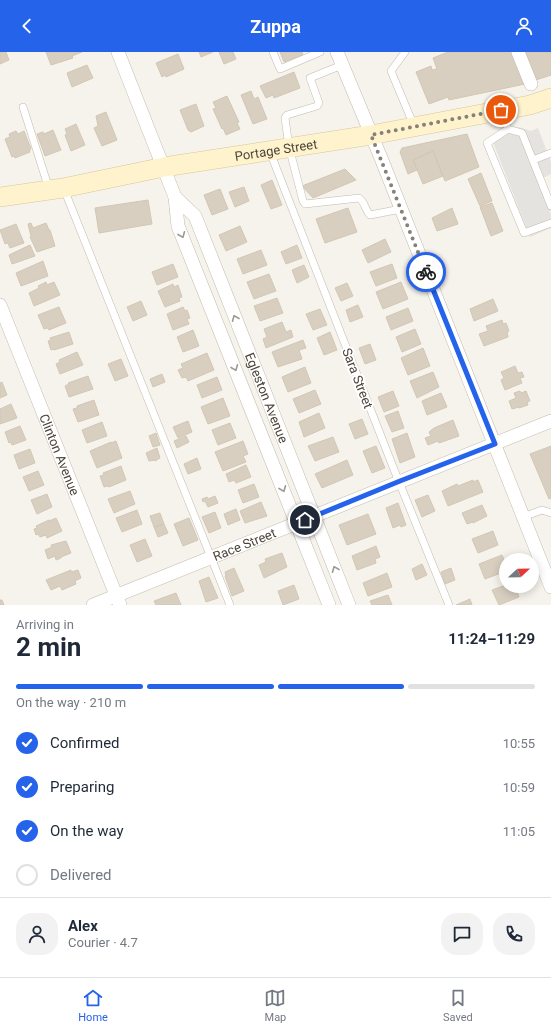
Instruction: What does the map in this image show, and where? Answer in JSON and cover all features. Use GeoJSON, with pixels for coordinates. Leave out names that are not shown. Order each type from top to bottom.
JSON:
{"type":"FeatureCollection","features":[{"type":"Feature","properties":{"kind":"main road","name":"Portage Street"},"geometry":{"type":"LineString","coordinates":[[0,197],[56,189],[164,168],[270,150],[371,135],[534,104],[551,98]]}},
{"type":"Feature","properties":{"kind":"street","name":"Egleston Avenue"},"geometry":{"type":"LineString","coordinates":[[118,52],[175,196],[178,226],[329,605]]}},
{"type":"Feature","properties":{"kind":"street"},"geometry":{"type":"LineString","coordinates":[[337,52],[551,587]]}},
{"type":"Feature","properties":{"kind":"street"},"geometry":{"type":"LineString","coordinates":[[518,52],[531,84]]}},
{"type":"Feature","properties":{"kind":"street","name":"Egleston Avenue"},"geometry":{"type":"LineString","coordinates":[[175,196],[195,216],[349,605]]}},
{"type":"Feature","properties":{"kind":"street","name":"Clinton Avenue"},"geometry":{"type":"LineString","coordinates":[[0,305],[118,600]]}},
{"type":"Feature","properties":{"kind":"street"},"geometry":{"type":"LineString","coordinates":[[228,351],[245,344]]}},
{"type":"Feature","properties":{"kind":"street","name":"Race Street"},"geometry":{"type":"LineString","coordinates":[[92,605],[118,600],[211,557],[551,421]]}},
{"type":"Feature","properties":{"kind":"lane"},"geometry":{"type":"LineString","coordinates":[[273,52],[280,69],[320,52]]}},
{"type":"Feature","properties":{"kind":"lane"},"geometry":{"type":"LineString","coordinates":[[405,52],[391,71],[414,126]]}},
{"type":"Feature","properties":{"kind":"lane"},"geometry":{"type":"LineString","coordinates":[[342,65],[310,78],[319,104],[286,116],[289,147],[303,201],[305,204],[356,198],[362,200],[367,213],[370,215],[401,209]]}},
{"type":"Feature","properties":{"kind":"lane"},"geometry":{"type":"LineString","coordinates":[[23,108],[230,605]]}},
{"type":"Feature","properties":{"kind":"lane"},"geometry":{"type":"LineString","coordinates":[[501,110],[508,129]]}},
{"type":"Feature","properties":{"kind":"lane"},"geometry":{"type":"LineString","coordinates":[[551,206],[522,133],[508,129],[487,143],[524,233],[551,222]]}},
{"type":"Feature","properties":{"kind":"lane","name":"Sara Street"},"geometry":{"type":"LineString","coordinates":[[270,150],[449,605]]}},
{"type":"Feature","properties":{"kind":"lane"},"geometry":{"type":"LineString","coordinates":[[533,160],[551,153]]}},
{"type":"Feature","properties":{"kind":"lane"},"geometry":{"type":"LineString","coordinates":[[523,517],[542,510],[551,513]]}},
{"type":"Feature","properties":{"kind":"shaded area"},"geometry":{"type":"Polygon","coordinates":[[[519,127],[531,131],[538,128],[551,162],[551,174],[539,180],[551,215],[551,228],[530,237],[491,137],[519,127]]]}},
{"type":"Feature","properties":{"kind":"building"},"geometry":{"type":"Polygon","coordinates":[[[0,52],[6,52],[9,60],[0,64],[0,52]]]}},
{"type":"Feature","properties":{"kind":"building"},"geometry":{"type":"Polygon","coordinates":[[[46,52],[82,52],[72,56],[73,58],[51,65],[46,52]]]}},
{"type":"Feature","properties":{"kind":"building"},"geometry":{"type":"Polygon","coordinates":[[[199,52],[213,52],[201,57],[199,52]]]}},
{"type":"Feature","properties":{"kind":"building"},"geometry":{"type":"Polygon","coordinates":[[[219,52],[233,52],[236,59],[224,64],[219,52]]]}},
{"type":"Feature","properties":{"kind":"building"},"geometry":{"type":"Polygon","coordinates":[[[280,52],[302,52],[303,55],[284,62],[280,52]]]}},
{"type":"Feature","properties":{"kind":"building"},"geometry":{"type":"Polygon","coordinates":[[[448,52],[513,52],[525,84],[449,100],[448,97],[429,104],[416,72],[431,66],[432,70],[437,69],[433,58],[448,52]]]}},
{"type":"Feature","properties":{"kind":"building"},"geometry":{"type":"Polygon","coordinates":[[[525,52],[551,52],[551,75],[536,80],[525,52]]]}},
{"type":"Feature","properties":{"kind":"building"},"geometry":{"type":"Polygon","coordinates":[[[178,54],[184,69],[166,77],[165,75],[162,77],[156,63],[178,54]]]}},
{"type":"Feature","properties":{"kind":"building"},"geometry":{"type":"Polygon","coordinates":[[[87,65],[93,78],[72,87],[67,73],[87,65]]]}},
{"type":"Feature","properties":{"kind":"building"},"geometry":{"type":"Polygon","coordinates":[[[294,72],[300,88],[274,98],[273,95],[266,98],[260,86],[294,72]]]}},
{"type":"Feature","properties":{"kind":"building"},"geometry":{"type":"Polygon","coordinates":[[[251,91],[254,99],[258,97],[267,119],[253,124],[241,95],[251,91]]]}},
{"type":"Feature","properties":{"kind":"building"},"geometry":{"type":"Polygon","coordinates":[[[227,96],[239,122],[237,123],[240,129],[226,135],[213,109],[216,108],[213,102],[227,96]]]}},
{"type":"Feature","properties":{"kind":"building"},"geometry":{"type":"Polygon","coordinates":[[[196,104],[204,126],[191,132],[188,130],[180,110],[196,104]]]}},
{"type":"Feature","properties":{"kind":"building"},"geometry":{"type":"Polygon","coordinates":[[[106,112],[117,140],[102,146],[94,128],[98,126],[96,116],[106,112]]]}},
{"type":"Feature","properties":{"kind":"building"},"geometry":{"type":"Polygon","coordinates":[[[76,124],[85,145],[71,151],[65,135],[67,134],[65,129],[76,124]]]}},
{"type":"Feature","properties":{"kind":"building"},"geometry":{"type":"Polygon","coordinates":[[[53,130],[61,150],[45,156],[37,134],[43,132],[44,134],[53,130]]]}},
{"type":"Feature","properties":{"kind":"building"},"geometry":{"type":"Polygon","coordinates":[[[16,131],[18,134],[24,131],[31,149],[29,150],[30,152],[15,158],[14,156],[12,157],[5,139],[10,137],[9,134],[16,131]]]}},
{"type":"Feature","properties":{"kind":"building"},"geometry":{"type":"Polygon","coordinates":[[[467,134],[479,167],[445,181],[433,151],[413,160],[417,170],[408,174],[400,152],[402,148],[467,134]]]}},
{"type":"Feature","properties":{"kind":"building"},"geometry":{"type":"Polygon","coordinates":[[[433,151],[443,176],[423,184],[413,160],[433,151]]]}},
{"type":"Feature","properties":{"kind":"building"},"geometry":{"type":"Polygon","coordinates":[[[345,169],[356,180],[313,198],[302,186],[345,169]]]}},
{"type":"Feature","properties":{"kind":"building"},"geometry":{"type":"Polygon","coordinates":[[[481,173],[492,201],[480,206],[468,179],[481,173]]]}},
{"type":"Feature","properties":{"kind":"building"},"geometry":{"type":"Polygon","coordinates":[[[272,180],[282,205],[271,209],[261,185],[272,180]]]}},
{"type":"Feature","properties":{"kind":"building"},"geometry":{"type":"Polygon","coordinates":[[[244,187],[249,201],[235,207],[229,192],[244,187]]]}},
{"type":"Feature","properties":{"kind":"building"},"geometry":{"type":"Polygon","coordinates":[[[220,189],[228,209],[212,215],[204,195],[220,189]]]}},
{"type":"Feature","properties":{"kind":"building"},"geometry":{"type":"Polygon","coordinates":[[[148,200],[152,224],[99,233],[95,208],[148,200]]]}},
{"type":"Feature","properties":{"kind":"building"},"geometry":{"type":"Polygon","coordinates":[[[492,203],[503,231],[491,236],[480,207],[492,203]]]}},
{"type":"Feature","properties":{"kind":"building"},"geometry":{"type":"Polygon","coordinates":[[[348,208],[357,232],[325,243],[316,219],[348,208]]]}},
{"type":"Feature","properties":{"kind":"building"},"geometry":{"type":"Polygon","coordinates":[[[452,208],[458,224],[437,231],[432,218],[452,208]]]}},
{"type":"Feature","properties":{"kind":"building"},"geometry":{"type":"Polygon","coordinates":[[[31,223],[33,228],[46,223],[55,246],[37,252],[30,237],[28,224],[31,223]]]}},
{"type":"Feature","properties":{"kind":"building"},"geometry":{"type":"Polygon","coordinates":[[[16,224],[24,243],[10,248],[8,243],[5,244],[0,230],[16,224]]]}},
{"type":"Feature","properties":{"kind":"building"},"geometry":{"type":"Polygon","coordinates":[[[240,226],[247,242],[226,251],[219,235],[240,226]]]}},
{"type":"Feature","properties":{"kind":"building"},"geometry":{"type":"Polygon","coordinates":[[[385,239],[391,252],[368,263],[362,250],[385,239]]]}},
{"type":"Feature","properties":{"kind":"building"},"geometry":{"type":"Polygon","coordinates":[[[30,245],[35,256],[12,264],[9,255],[30,245]]]}},
{"type":"Feature","properties":{"kind":"building"},"geometry":{"type":"Polygon","coordinates":[[[297,245],[302,258],[286,264],[281,252],[297,245]]]}},
{"type":"Feature","properties":{"kind":"building"},"geometry":{"type":"Polygon","coordinates":[[[261,250],[267,265],[243,274],[237,259],[261,250]]]}},
{"type":"Feature","properties":{"kind":"building"},"geometry":{"type":"Polygon","coordinates":[[[43,261],[48,276],[21,286],[16,273],[43,261]]]}},
{"type":"Feature","properties":{"kind":"building"},"geometry":{"type":"Polygon","coordinates":[[[173,264],[178,277],[157,285],[152,272],[173,264]]]}},
{"type":"Feature","properties":{"kind":"building"},"geometry":{"type":"Polygon","coordinates":[[[392,264],[397,278],[376,286],[370,272],[392,264]]]}},
{"type":"Feature","properties":{"kind":"building"},"geometry":{"type":"Polygon","coordinates":[[[304,265],[309,277],[297,283],[292,270],[304,265]]]}},
{"type":"Feature","properties":{"kind":"building"},"geometry":{"type":"Polygon","coordinates":[[[269,274],[276,291],[254,299],[247,282],[269,274]]]}},
{"type":"Feature","properties":{"kind":"building"},"geometry":{"type":"Polygon","coordinates":[[[46,282],[47,285],[54,282],[60,295],[34,306],[29,293],[39,288],[38,286],[46,282]]]}},
{"type":"Feature","properties":{"kind":"building"},"geometry":{"type":"Polygon","coordinates":[[[401,282],[408,299],[383,309],[376,292],[401,282]]]}},
{"type":"Feature","properties":{"kind":"building"},"geometry":{"type":"Polygon","coordinates":[[[347,283],[353,296],[341,301],[335,288],[347,283]]]}},
{"type":"Feature","properties":{"kind":"building"},"geometry":{"type":"Polygon","coordinates":[[[173,284],[174,287],[178,285],[182,297],[179,298],[180,301],[165,307],[158,291],[173,284]]]}},
{"type":"Feature","properties":{"kind":"building"},"geometry":{"type":"Polygon","coordinates":[[[277,298],[283,313],[260,321],[254,306],[277,298]]]}},
{"type":"Feature","properties":{"kind":"building"},"geometry":{"type":"Polygon","coordinates":[[[493,299],[498,311],[474,321],[470,309],[493,299]]]}},
{"type":"Feature","properties":{"kind":"building"},"geometry":{"type":"Polygon","coordinates":[[[141,301],[147,315],[133,321],[127,307],[141,301]]]}},
{"type":"Feature","properties":{"kind":"building"},"geometry":{"type":"Polygon","coordinates":[[[358,305],[363,317],[350,322],[346,310],[358,305]]]}},
{"type":"Feature","properties":{"kind":"building"},"geometry":{"type":"Polygon","coordinates":[[[59,307],[66,323],[49,330],[48,328],[44,329],[38,315],[59,307]]]}},
{"type":"Feature","properties":{"kind":"building"},"geometry":{"type":"Polygon","coordinates":[[[183,307],[185,311],[187,310],[190,318],[187,319],[189,324],[173,330],[167,314],[183,307]]]}},
{"type":"Feature","properties":{"kind":"building"},"geometry":{"type":"Polygon","coordinates":[[[408,308],[413,321],[391,330],[386,317],[408,308]]]}},
{"type":"Feature","properties":{"kind":"building"},"geometry":{"type":"Polygon","coordinates":[[[320,309],[327,325],[313,330],[306,314],[320,309]]]}},
{"type":"Feature","properties":{"kind":"building"},"geometry":{"type":"Polygon","coordinates":[[[502,320],[503,324],[506,323],[509,331],[507,332],[508,337],[484,346],[479,334],[488,331],[486,326],[502,320]]]}},
{"type":"Feature","properties":{"kind":"building"},"geometry":{"type":"Polygon","coordinates":[[[282,322],[286,332],[291,330],[293,337],[266,348],[263,339],[267,337],[264,329],[282,322]]]}},
{"type":"Feature","properties":{"kind":"building"},"geometry":{"type":"Polygon","coordinates":[[[415,329],[421,344],[402,352],[396,337],[415,329]]]}},
{"type":"Feature","properties":{"kind":"building"},"geometry":{"type":"Polygon","coordinates":[[[193,330],[199,346],[183,352],[177,337],[193,330]]]}},
{"type":"Feature","properties":{"kind":"building"},"geometry":{"type":"Polygon","coordinates":[[[69,332],[73,344],[51,350],[48,341],[51,340],[50,338],[69,332]]]}},
{"type":"Feature","properties":{"kind":"building"},"geometry":{"type":"Polygon","coordinates":[[[330,332],[337,350],[324,355],[317,338],[330,332]]]}},
{"type":"Feature","properties":{"kind":"building"},"geometry":{"type":"Polygon","coordinates":[[[303,340],[306,348],[299,350],[302,359],[278,367],[272,352],[303,340]]]}},
{"type":"Feature","properties":{"kind":"building"},"geometry":{"type":"Polygon","coordinates":[[[370,344],[376,360],[365,364],[359,348],[370,344]]]}},
{"type":"Feature","properties":{"kind":"building"},"geometry":{"type":"Polygon","coordinates":[[[423,348],[430,366],[408,375],[401,358],[423,348]]]}},
{"type":"Feature","properties":{"kind":"building"},"geometry":{"type":"Polygon","coordinates":[[[77,352],[83,365],[60,374],[56,364],[60,362],[59,360],[77,352]]]}},
{"type":"Feature","properties":{"kind":"building"},"geometry":{"type":"Polygon","coordinates":[[[207,353],[214,370],[188,381],[186,377],[182,378],[178,370],[183,368],[181,364],[207,353]]]}},
{"type":"Feature","properties":{"kind":"building"},"geometry":{"type":"Polygon","coordinates":[[[121,359],[128,376],[115,381],[108,364],[121,359]]]}},
{"type":"Feature","properties":{"kind":"building"},"geometry":{"type":"Polygon","coordinates":[[[515,366],[518,373],[522,372],[524,377],[520,378],[522,383],[505,390],[501,380],[504,378],[501,372],[515,366]]]}},
{"type":"Feature","properties":{"kind":"building"},"geometry":{"type":"Polygon","coordinates":[[[305,367],[311,383],[288,392],[282,377],[305,367]]]}},
{"type":"Feature","properties":{"kind":"building"},"geometry":{"type":"Polygon","coordinates":[[[433,372],[439,387],[417,398],[410,381],[433,372]]]}},
{"type":"Feature","properties":{"kind":"building"},"geometry":{"type":"Polygon","coordinates":[[[162,374],[165,382],[153,387],[150,379],[162,374]]]}},
{"type":"Feature","properties":{"kind":"building"},"geometry":{"type":"Polygon","coordinates":[[[88,376],[93,389],[69,397],[65,386],[69,384],[68,383],[88,376]]]}},
{"type":"Feature","properties":{"kind":"building"},"geometry":{"type":"Polygon","coordinates":[[[217,377],[222,390],[202,398],[197,385],[217,377]]]}},
{"type":"Feature","properties":{"kind":"building"},"geometry":{"type":"Polygon","coordinates":[[[2,382],[7,395],[0,398],[0,383],[2,382]]]}},
{"type":"Feature","properties":{"kind":"building"},"geometry":{"type":"Polygon","coordinates":[[[315,390],[321,404],[299,413],[293,399],[315,390]]]}},
{"type":"Feature","properties":{"kind":"building"},"geometry":{"type":"Polygon","coordinates":[[[393,391],[399,406],[384,412],[378,397],[393,391]]]}},
{"type":"Feature","properties":{"kind":"building"},"geometry":{"type":"Polygon","coordinates":[[[520,391],[521,393],[526,391],[530,401],[527,402],[528,405],[512,409],[509,401],[516,398],[514,393],[520,391]]]}},
{"type":"Feature","properties":{"kind":"building"},"geometry":{"type":"Polygon","coordinates":[[[441,393],[447,407],[427,415],[422,401],[441,393]]]}},
{"type":"Feature","properties":{"kind":"building"},"geometry":{"type":"Polygon","coordinates":[[[223,398],[230,416],[208,424],[201,407],[223,398]]]}},
{"type":"Feature","properties":{"kind":"building"},"geometry":{"type":"Polygon","coordinates":[[[94,400],[99,415],[78,422],[73,409],[94,400]]]}},
{"type":"Feature","properties":{"kind":"building"},"geometry":{"type":"Polygon","coordinates":[[[11,404],[17,418],[0,424],[0,409],[11,404]]]}},
{"type":"Feature","properties":{"kind":"building"},"geometry":{"type":"Polygon","coordinates":[[[398,411],[404,428],[392,432],[385,416],[398,411]]]}},
{"type":"Feature","properties":{"kind":"building"},"geometry":{"type":"Polygon","coordinates":[[[319,413],[325,428],[304,437],[299,422],[319,413]]]}},
{"type":"Feature","properties":{"kind":"building"},"geometry":{"type":"Polygon","coordinates":[[[362,419],[368,434],[355,439],[349,424],[362,419]]]}},
{"type":"Feature","properties":{"kind":"building"},"geometry":{"type":"Polygon","coordinates":[[[453,420],[459,436],[428,445],[425,438],[431,436],[429,432],[434,428],[453,420]]]}},
{"type":"Feature","properties":{"kind":"building"},"geometry":{"type":"Polygon","coordinates":[[[188,421],[192,432],[178,438],[173,427],[188,421]]]}},
{"type":"Feature","properties":{"kind":"building"},"geometry":{"type":"Polygon","coordinates":[[[102,422],[107,436],[87,443],[82,430],[102,422]]]}},
{"type":"Feature","properties":{"kind":"building"},"geometry":{"type":"Polygon","coordinates":[[[230,423],[236,438],[218,445],[212,430],[230,423]]]}},
{"type":"Feature","properties":{"kind":"building"},"geometry":{"type":"Polygon","coordinates":[[[20,426],[26,440],[12,445],[11,442],[9,443],[5,432],[20,426]]]}},
{"type":"Feature","properties":{"kind":"building"},"geometry":{"type":"Polygon","coordinates":[[[156,433],[160,445],[153,447],[149,436],[156,433]]]}},
{"type":"Feature","properties":{"kind":"building"},"geometry":{"type":"Polygon","coordinates":[[[407,433],[415,457],[400,463],[392,439],[407,433]]]}},
{"type":"Feature","properties":{"kind":"building"},"geometry":{"type":"Polygon","coordinates":[[[186,436],[189,442],[177,448],[174,441],[186,436]]]}},
{"type":"Feature","properties":{"kind":"building"},"geometry":{"type":"Polygon","coordinates":[[[333,437],[339,452],[315,461],[308,446],[333,437]]]}},
{"type":"Feature","properties":{"kind":"building"},"geometry":{"type":"Polygon","coordinates":[[[116,441],[122,458],[97,468],[90,451],[116,441]]]}},
{"type":"Feature","properties":{"kind":"building"},"geometry":{"type":"Polygon","coordinates":[[[243,441],[248,454],[243,456],[246,462],[223,471],[215,452],[243,441]]]}},
{"type":"Feature","properties":{"kind":"building"},"geometry":{"type":"Polygon","coordinates":[[[376,446],[385,468],[372,473],[363,451],[376,446]]]}},
{"type":"Feature","properties":{"kind":"building"},"geometry":{"type":"Polygon","coordinates":[[[551,446],[551,498],[549,499],[530,454],[551,446]]]}},
{"type":"Feature","properties":{"kind":"building"},"geometry":{"type":"Polygon","coordinates":[[[157,448],[160,458],[155,461],[149,461],[146,453],[157,448]]]}},
{"type":"Feature","properties":{"kind":"building"},"geometry":{"type":"Polygon","coordinates":[[[30,449],[35,463],[19,469],[14,455],[30,449]]]}},
{"type":"Feature","properties":{"kind":"building"},"geometry":{"type":"Polygon","coordinates":[[[197,458],[201,469],[188,474],[184,464],[197,458]]]}},
{"type":"Feature","properties":{"kind":"building"},"geometry":{"type":"Polygon","coordinates":[[[347,460],[353,475],[322,488],[315,474],[347,460]]]}},
{"type":"Feature","properties":{"kind":"building"},"geometry":{"type":"Polygon","coordinates":[[[246,465],[251,477],[236,483],[234,480],[229,482],[226,474],[246,465]]]}},
{"type":"Feature","properties":{"kind":"building"},"geometry":{"type":"Polygon","coordinates":[[[121,466],[126,480],[109,487],[104,487],[100,476],[104,475],[103,473],[121,466]]]}},
{"type":"Feature","properties":{"kind":"building"},"geometry":{"type":"Polygon","coordinates":[[[38,471],[44,485],[29,491],[23,477],[38,471]]]}},
{"type":"Feature","properties":{"kind":"building"},"geometry":{"type":"Polygon","coordinates":[[[473,480],[473,482],[478,480],[483,492],[448,506],[442,491],[457,484],[458,486],[473,480]]]}},
{"type":"Feature","properties":{"kind":"building"},"geometry":{"type":"Polygon","coordinates":[[[254,484],[259,497],[243,503],[238,490],[254,484]]]}},
{"type":"Feature","properties":{"kind":"building"},"geometry":{"type":"Polygon","coordinates":[[[130,491],[135,504],[114,513],[108,499],[130,491]]]}},
{"type":"Feature","properties":{"kind":"building"},"geometry":{"type":"Polygon","coordinates":[[[47,494],[52,507],[37,514],[31,500],[47,494]]]}},
{"type":"Feature","properties":{"kind":"building"},"geometry":{"type":"Polygon","coordinates":[[[428,495],[435,511],[422,517],[415,500],[428,495]]]}},
{"type":"Feature","properties":{"kind":"building"},"geometry":{"type":"Polygon","coordinates":[[[215,496],[218,503],[208,507],[205,501],[203,502],[202,499],[207,497],[208,499],[215,496]]]}},
{"type":"Feature","properties":{"kind":"building"},"geometry":{"type":"Polygon","coordinates":[[[261,502],[267,516],[245,523],[240,511],[261,502]]]}},
{"type":"Feature","properties":{"kind":"building"},"geometry":{"type":"Polygon","coordinates":[[[398,503],[406,525],[401,527],[400,525],[393,528],[386,508],[398,503]]]}},
{"type":"Feature","properties":{"kind":"building"},"geometry":{"type":"Polygon","coordinates":[[[482,505],[487,516],[473,523],[467,524],[462,513],[482,505]]]}},
{"type":"Feature","properties":{"kind":"building"},"geometry":{"type":"Polygon","coordinates":[[[236,509],[240,520],[228,525],[224,514],[236,509]]]}},
{"type":"Feature","properties":{"kind":"building"},"geometry":{"type":"Polygon","coordinates":[[[137,510],[142,524],[122,532],[116,518],[137,510]]]}},
{"type":"Feature","properties":{"kind":"building"},"geometry":{"type":"Polygon","coordinates":[[[215,512],[221,528],[209,533],[202,517],[215,512]]]}},
{"type":"Feature","properties":{"kind":"building"},"geometry":{"type":"Polygon","coordinates":[[[160,513],[164,524],[154,527],[150,516],[160,513]]]}},
{"type":"Feature","properties":{"kind":"building"},"geometry":{"type":"Polygon","coordinates":[[[368,514],[376,534],[347,545],[339,525],[368,514]]]}},
{"type":"Feature","properties":{"kind":"building"},"geometry":{"type":"Polygon","coordinates":[[[56,518],[62,531],[47,538],[46,535],[40,537],[38,534],[36,535],[34,529],[37,528],[36,526],[56,518]]]}},
{"type":"Feature","properties":{"kind":"building"},"geometry":{"type":"Polygon","coordinates":[[[189,518],[198,540],[183,546],[174,524],[189,518]]]}},
{"type":"Feature","properties":{"kind":"building"},"geometry":{"type":"Polygon","coordinates":[[[164,524],[168,533],[158,537],[154,527],[164,524]]]}},
{"type":"Feature","properties":{"kind":"building"},"geometry":{"type":"Polygon","coordinates":[[[493,531],[498,545],[478,553],[472,539],[493,531]]]}},
{"type":"Feature","properties":{"kind":"building"},"geometry":{"type":"Polygon","coordinates":[[[145,539],[152,556],[137,562],[130,545],[145,539]]]}},
{"type":"Feature","properties":{"kind":"building"},"geometry":{"type":"Polygon","coordinates":[[[66,541],[71,553],[56,560],[55,556],[48,559],[45,550],[52,547],[51,545],[66,541]]]}},
{"type":"Feature","properties":{"kind":"building"},"geometry":{"type":"Polygon","coordinates":[[[376,546],[380,557],[375,559],[376,563],[357,570],[352,556],[376,546]]]}},
{"type":"Feature","properties":{"kind":"building"},"geometry":{"type":"Polygon","coordinates":[[[282,553],[287,567],[264,578],[259,565],[266,562],[265,559],[282,553]]]}},
{"type":"Feature","properties":{"kind":"building"},"geometry":{"type":"Polygon","coordinates":[[[499,556],[499,574],[485,579],[479,564],[499,556]]]}},
{"type":"Feature","properties":{"kind":"building"},"geometry":{"type":"Polygon","coordinates":[[[422,564],[427,575],[416,580],[412,569],[422,564]]]}},
{"type":"Feature","properties":{"kind":"building"},"geometry":{"type":"Polygon","coordinates":[[[234,568],[244,591],[232,596],[225,572],[234,568]]]}},
{"type":"Feature","properties":{"kind":"building"},"geometry":{"type":"Polygon","coordinates":[[[451,568],[455,580],[445,584],[441,572],[451,568]]]}},
{"type":"Feature","properties":{"kind":"building"},"geometry":{"type":"Polygon","coordinates":[[[71,570],[71,572],[78,570],[81,578],[75,581],[76,584],[62,590],[60,586],[51,590],[46,580],[71,570]]]}},
{"type":"Feature","properties":{"kind":"building"},"geometry":{"type":"Polygon","coordinates":[[[387,573],[392,587],[368,596],[363,583],[387,573]]]}},
{"type":"Feature","properties":{"kind":"building"},"geometry":{"type":"Polygon","coordinates":[[[209,577],[218,598],[206,602],[199,581],[209,577]]]}},
{"type":"Feature","properties":{"kind":"building"},"geometry":{"type":"Polygon","coordinates":[[[294,585],[299,599],[283,605],[278,591],[294,585]]]}},
{"type":"Feature","properties":{"kind":"building"},"geometry":{"type":"Polygon","coordinates":[[[499,588],[499,593],[518,593],[519,597],[499,605],[492,590],[499,588]]]}},
{"type":"Feature","properties":{"kind":"building"},"geometry":{"type":"Polygon","coordinates":[[[176,593],[181,605],[156,605],[154,601],[176,593]]]}},
{"type":"Feature","properties":{"kind":"building"},"geometry":{"type":"Polygon","coordinates":[[[388,595],[392,605],[372,605],[370,601],[388,595]]]}},
{"type":"Feature","properties":{"kind":"building"},"geometry":{"type":"Polygon","coordinates":[[[470,599],[472,605],[456,605],[470,599]]]}},
{"type":"Feature","properties":{"kind":"building"},"geometry":{"type":"Polygon","coordinates":[[[0,600],[2,600],[4,605],[0,605],[0,600]]]}},
{"type":"Feature","properties":{"kind":"way so far"},"geometry":{"type":"LineString","coordinates":[[426,272],[371,135],[501,110]]}},
{"type":"Feature","properties":{"kind":"route"},"geometry":{"type":"LineString","coordinates":[[305,520],[495,444],[426,272]]}}]}
